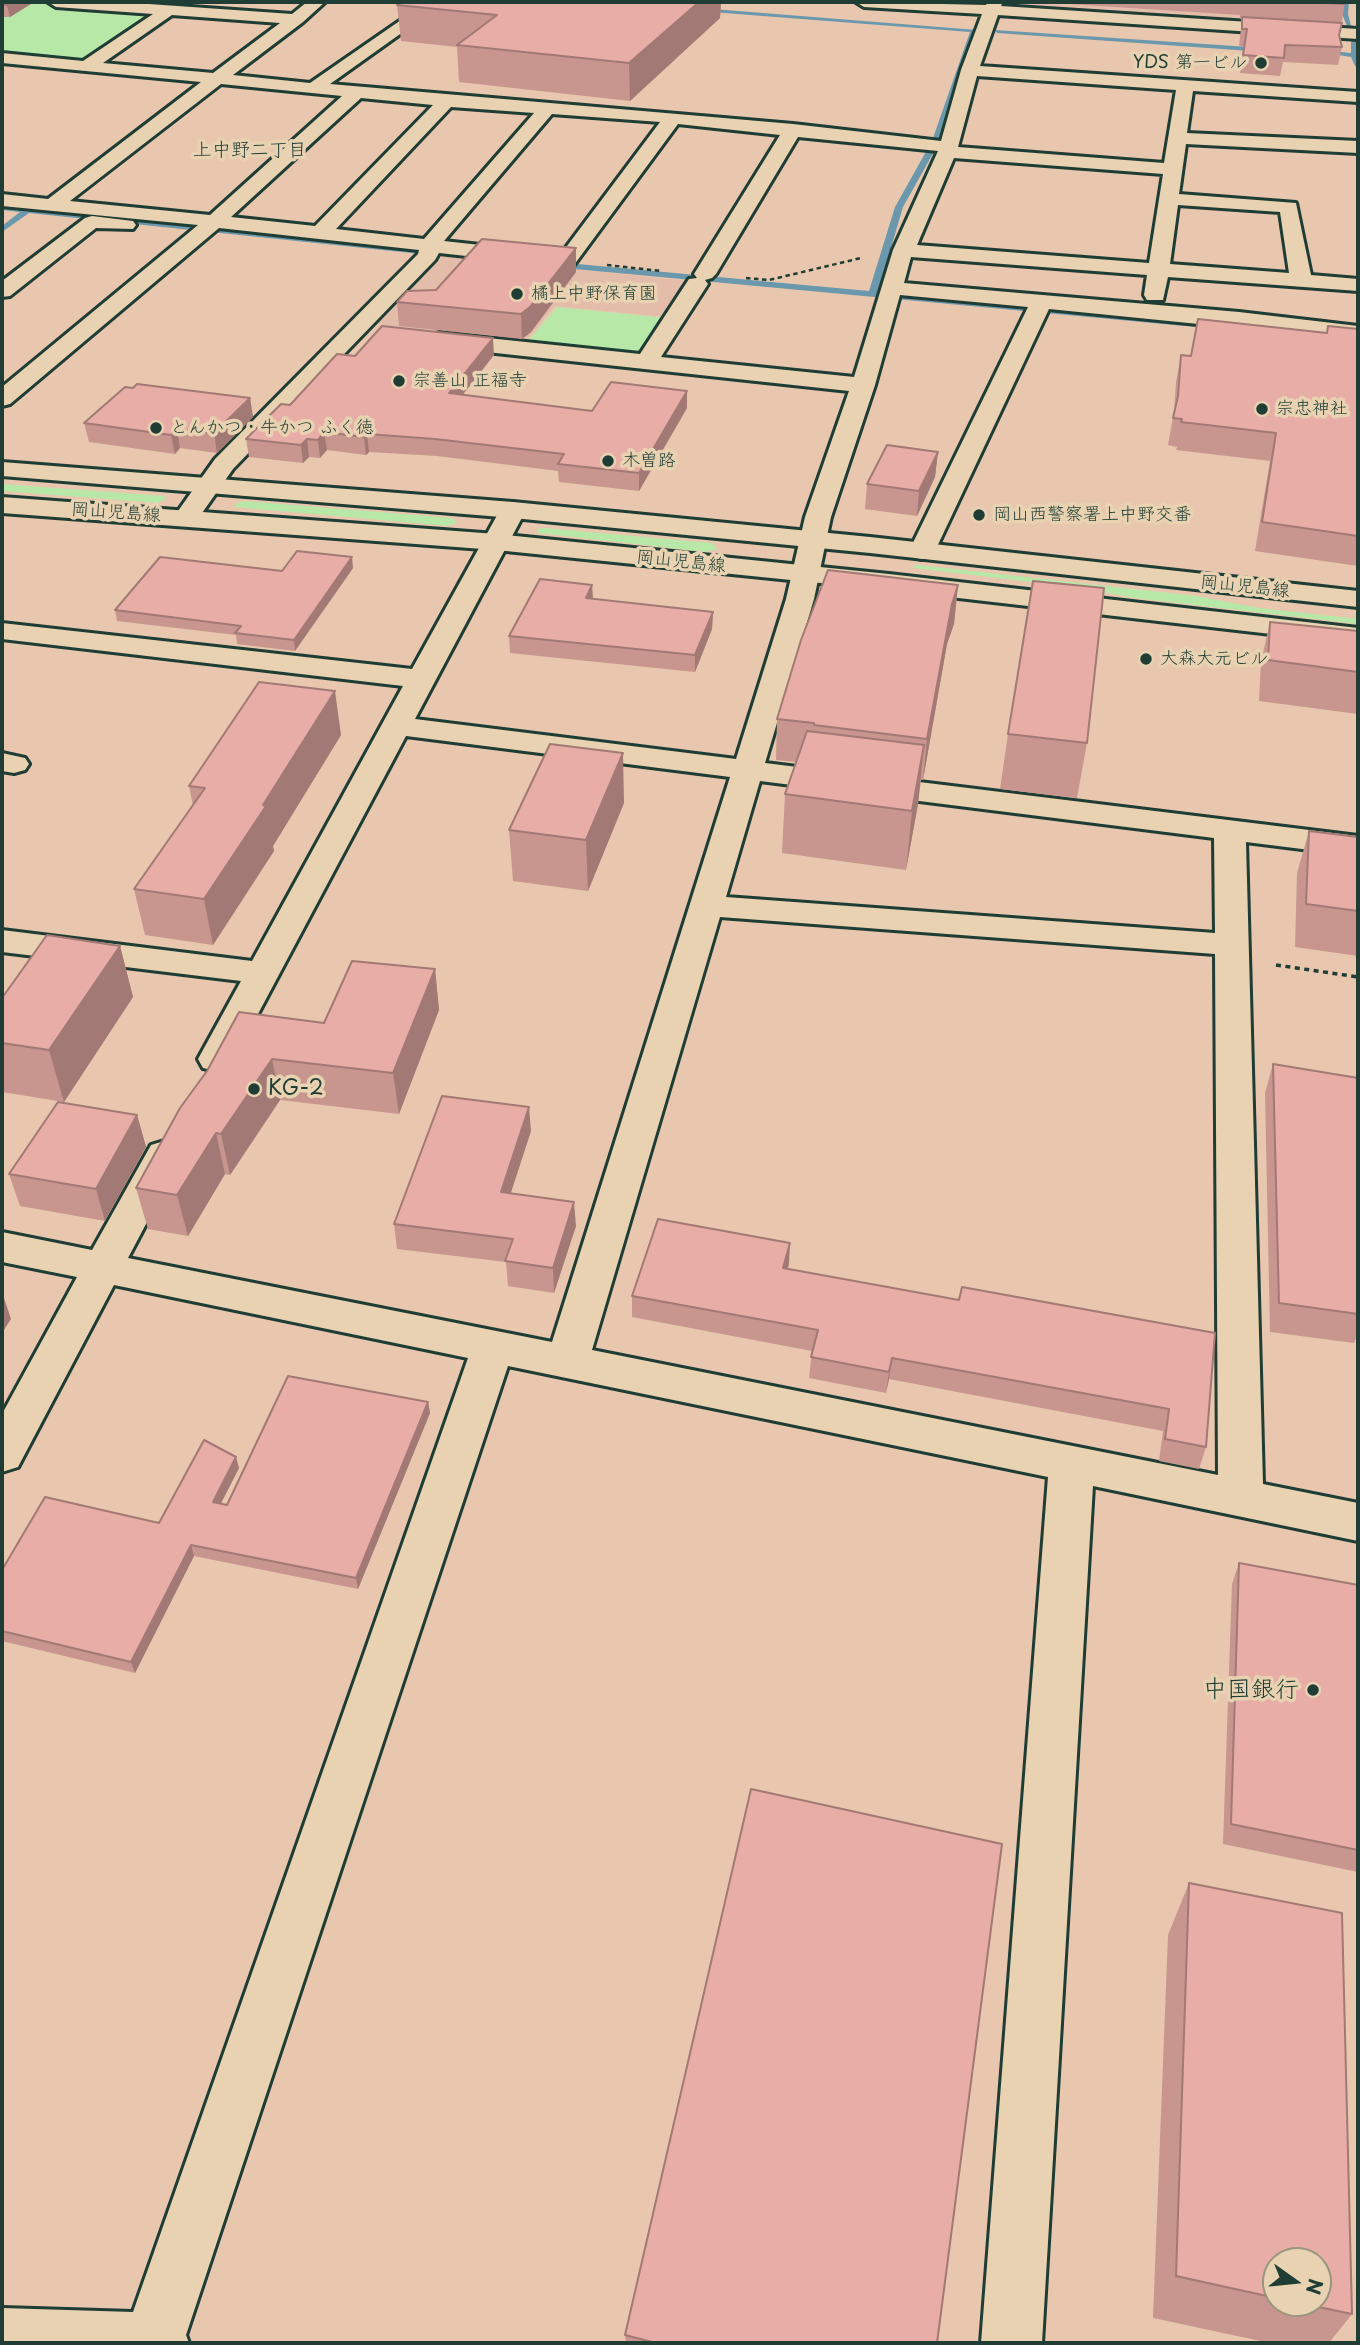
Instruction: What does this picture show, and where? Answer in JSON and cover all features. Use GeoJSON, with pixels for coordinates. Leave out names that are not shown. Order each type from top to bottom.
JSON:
{"type":"FeatureCollection","features":[{"type":"Feature","properties":{"kind":"street"},"geometry":{"type":"LineString","coordinates":[[56,2],[297,19]]}},
{"type":"Feature","properties":{"kind":"street"},"geometry":{"type":"LineString","coordinates":[[55,203],[317,2]]}},
{"type":"Feature","properties":{"kind":"street"},"geometry":{"type":"LineString","coordinates":[[314,88],[437,2]]}},
{"type":"Feature","properties":{"kind":"street"},"geometry":{"type":"LineString","coordinates":[[864,2],[993,6],[1358,34]]}},
{"type":"Feature","properties":{"kind":"street"},"geometry":{"type":"LineString","coordinates":[[567,1362],[800,599],[821,509],[863,385],[903,250],[993,6]]}},
{"type":"Feature","properties":{"kind":"street"},"geometry":{"type":"LineString","coordinates":[[87,66],[169,10]]}},
{"type":"Feature","properties":{"kind":"street"},"geometry":{"type":"LineString","coordinates":[[3,59],[356,93],[793,129],[941,148],[1173,169]]}},
{"type":"Feature","properties":{"kind":"street"},"geometry":{"type":"LineString","coordinates":[[970,70],[1358,97]]}},
{"type":"Feature","properties":{"kind":"street"},"geometry":{"type":"LineString","coordinates":[[1152,311],[1185,85]]}},
{"type":"Feature","properties":{"kind":"street"},"geometry":{"type":"LineString","coordinates":[[2,399],[208,227],[356,93]]}},
{"type":"Feature","properties":{"kind":"street"},"geometry":{"type":"LineString","coordinates":[[321,232],[447,101]]}},
{"type":"Feature","properties":{"kind":"street"},"geometry":{"type":"LineString","coordinates":[[186,518],[224,464],[356,331],[548,108]]}},
{"type":"Feature","properties":{"kind":"street"},"geometry":{"type":"LineString","coordinates":[[2,291],[92,222],[321,232],[429,249],[568,261],[673,118]]}},
{"type":"Feature","properties":{"kind":"street"},"geometry":{"type":"LineString","coordinates":[[646,362],[701,279],[793,129]]}},
{"type":"Feature","properties":{"kind":"street"},"geometry":{"type":"LineString","coordinates":[[1178,138],[1358,147]]}},
{"type":"Feature","properties":{"kind":"street"},"geometry":{"type":"LineString","coordinates":[[1169,199],[1289,207],[1301,281]]}},
{"type":"Feature","properties":{"kind":"street"},"geometry":{"type":"LineString","coordinates":[[2,200],[55,203],[208,227]]}},
{"type":"Feature","properties":{"kind":"street"},"geometry":{"type":"LineString","coordinates":[[903,250],[1358,285]]}},
{"type":"Feature","properties":{"kind":"street"},"geometry":{"type":"LineString","coordinates":[[889,293],[1038,307],[1152,311],[1358,332]]}},
{"type":"Feature","properties":{"kind":"street"},"geometry":{"type":"LineString","coordinates":[[922,551],[1038,307]]}},
{"type":"Feature","properties":{"kind":"street"},"geometry":{"type":"LineString","coordinates":[[356,331],[383,334]]}},
{"type":"Feature","properties":{"kind":"street"},"geometry":{"type":"LineString","coordinates":[[425,339],[863,385]]}},
{"type":"Feature","properties":{"kind":"street","name":"岡山児島線"},"geometry":{"type":"LineString","coordinates":[[2,469],[513,510],[1358,599]]}},
{"type":"Feature","properties":{"kind":"street","name":"岡山児島線"},"geometry":{"type":"LineString","coordinates":[[2,505],[496,542],[1358,636]]}},
{"type":"Feature","properties":{"kind":"street"},"geometry":{"type":"LineString","coordinates":[[203,1084],[513,510]]}},
{"type":"Feature","properties":{"kind":"street"},"geometry":{"type":"LineString","coordinates":[[2,631],[422,679]]}},
{"type":"Feature","properties":{"kind":"street"},"geometry":{"type":"LineString","coordinates":[[397,726],[1358,846]]}},
{"type":"Feature","properties":{"kind":"street"},"geometry":{"type":"LineString","coordinates":[[1230,830],[1241,1499]]}},
{"type":"Feature","properties":{"kind":"street"},"geometry":{"type":"LineString","coordinates":[[706,906],[1232,952]]}},
{"type":"Feature","properties":{"kind":"street"},"geometry":{"type":"LineString","coordinates":[[2,941],[263,973]]}},
{"type":"Feature","properties":{"kind":"street"},"geometry":{"type":"LineString","coordinates":[[2,1454],[183,1120]]}},
{"type":"Feature","properties":{"kind":"street"},"geometry":{"type":"LineString","coordinates":[[2,1247],[1358,1522]]}},
{"type":"Feature","properties":{"kind":"street"},"geometry":{"type":"LineString","coordinates":[[153,2343],[493,1347]]}},
{"type":"Feature","properties":{"kind":"street"},"geometry":{"type":"LineString","coordinates":[[1012,2343],[1070,1496],[1069,1463]]}},
{"type":"Feature","properties":{"kind":"street"},"geometry":{"type":"LineString","coordinates":[[2,2339],[159,2343]]}},
{"type":"Feature","properties":{"kind":"path"},"geometry":{"type":"LineString","coordinates":[[1232,952],[1358,977]]}},
{"type":"Feature","properties":{"kind":"shaded area"},"geometry":{"type":"Polygon","coordinates":[[[1342,2],[1343,25],[1006,3],[1342,2]]]}},
{"type":"Feature","properties":{"kind":"shaded area"},"geometry":{"type":"Polygon","coordinates":[[[444,255],[691,281],[668,317],[555,306],[524,343],[382,328],[378,323],[444,255]]]}},
{"type":"Feature","properties":{"kind":"green space"},"geometry":{"type":"Polygon","coordinates":[[[27,2],[159,11],[84,62],[2,56],[2,9],[27,2]]]}},
{"type":"Feature","properties":{"kind":"green space"},"geometry":{"type":"Polygon","coordinates":[[[557,307],[668,318],[639,355],[526,343],[557,307]]]}},
{"type":"Feature","properties":{"kind":"green space"},"geometry":{"type":"Polygon","coordinates":[[[2,484],[164,496],[166,499],[158,503],[2,491],[2,484]]]}},
{"type":"Feature","properties":{"kind":"green space"},"geometry":{"type":"Polygon","coordinates":[[[244,501],[452,518],[457,523],[448,526],[234,507],[244,501]]]}},
{"type":"Feature","properties":{"kind":"green space"},"geometry":{"type":"Polygon","coordinates":[[[538,529],[712,543],[718,549],[705,552],[538,533],[538,529]]]}},
{"type":"Feature","properties":{"kind":"green space"},"geometry":{"type":"Polygon","coordinates":[[[913,566],[1197,596],[1259,608],[1358,619],[1358,624],[1135,598],[1074,587],[913,566]]]}},
{"type":"Feature","properties":{"kind":"building"},"geometry":{"type":"Polygon","coordinates":[[[403,2],[699,2],[629,63],[457,45],[497,15],[397,5],[403,2]]]}},
{"type":"Feature","properties":{"kind":"building"},"geometry":{"type":"Polygon","coordinates":[[[1305,2],[1345,2],[1345,4],[1305,2]]]}},
{"type":"Feature","properties":{"kind":"building"},"geometry":{"type":"Polygon","coordinates":[[[1242,17],[1342,23],[1339,35],[1342,47],[1285,45],[1284,58],[1243,55],[1247,29],[1242,29],[1242,17]]]}},
{"type":"Feature","properties":{"kind":"building"},"geometry":{"type":"Polygon","coordinates":[[[482,239],[576,248],[530,307],[521,314],[397,302],[407,291],[436,290],[482,239]]]}},
{"type":"Feature","properties":{"kind":"building"},"geometry":{"type":"Polygon","coordinates":[[[1198,319],[1327,333],[1328,326],[1358,329],[1358,536],[1262,522],[1276,433],[1181,422],[1182,419],[1173,418],[1178,396],[1181,355],[1191,356],[1198,319]]]}},
{"type":"Feature","properties":{"kind":"building"},"geometry":{"type":"Polygon","coordinates":[[[382,326],[493,338],[449,393],[592,411],[611,382],[687,391],[639,473],[558,464],[564,454],[435,439],[367,434],[364,437],[324,432],[318,440],[307,439],[301,445],[246,439],[281,404],[290,405],[337,354],[355,356],[382,326]]]}},
{"type":"Feature","properties":{"kind":"building"},"geometry":{"type":"Polygon","coordinates":[[[137,384],[250,398],[214,433],[177,429],[171,435],[84,423],[125,387],[133,388],[137,384]]]}},
{"type":"Feature","properties":{"kind":"building"},"geometry":{"type":"Polygon","coordinates":[[[887,445],[938,452],[919,491],[867,484],[887,445]]]}},
{"type":"Feature","properties":{"kind":"building"},"geometry":{"type":"Polygon","coordinates":[[[297,551],[352,557],[294,640],[235,633],[241,626],[115,610],[160,557],[282,571],[297,551]]]}},
{"type":"Feature","properties":{"kind":"building"},"geometry":{"type":"Polygon","coordinates":[[[828,570],[958,585],[952,604],[927,739],[777,719],[801,640],[828,570]]]}},
{"type":"Feature","properties":{"kind":"building"},"geometry":{"type":"Polygon","coordinates":[[[540,579],[592,585],[586,598],[713,612],[695,655],[509,636],[540,579]]]}},
{"type":"Feature","properties":{"kind":"building"},"geometry":{"type":"Polygon","coordinates":[[[1033,581],[1104,588],[1087,743],[1008,734],[1033,581]]]}},
{"type":"Feature","properties":{"kind":"building"},"geometry":{"type":"Polygon","coordinates":[[[1270,622],[1358,631],[1358,672],[1268,660],[1270,622]]]}},
{"type":"Feature","properties":{"kind":"building"},"geometry":{"type":"Polygon","coordinates":[[[259,682],[335,691],[263,805],[266,806],[204,899],[134,889],[205,788],[189,786],[259,682]]]}},
{"type":"Feature","properties":{"kind":"building"},"geometry":{"type":"Polygon","coordinates":[[[807,731],[924,745],[912,811],[785,794],[807,731]]]}},
{"type":"Feature","properties":{"kind":"building"},"geometry":{"type":"Polygon","coordinates":[[[550,744],[623,753],[586,840],[509,830],[550,744]]]}},
{"type":"Feature","properties":{"kind":"building"},"geometry":{"type":"Polygon","coordinates":[[[1309,831],[1358,837],[1358,911],[1306,904],[1309,831]]]}},
{"type":"Feature","properties":{"kind":"building"},"geometry":{"type":"Polygon","coordinates":[[[47,935],[120,946],[49,1050],[2,1043],[2,998],[47,935]]]}},
{"type":"Feature","properties":{"kind":"building"},"geometry":{"type":"Polygon","coordinates":[[[352,961],[435,969],[393,1073],[272,1059],[221,1134],[216,1133],[177,1195],[136,1188],[180,1108],[207,1071],[239,1012],[324,1023],[352,961]]]}},
{"type":"Feature","properties":{"kind":"building"},"geometry":{"type":"Polygon","coordinates":[[[1273,1064],[1358,1078],[1358,1314],[1279,1303],[1273,1064]]]}},
{"type":"Feature","properties":{"kind":"building"},"geometry":{"type":"Polygon","coordinates":[[[442,1096],[529,1107],[501,1192],[574,1202],[553,1268],[505,1261],[513,1239],[394,1224],[442,1096]]]}},
{"type":"Feature","properties":{"kind":"building"},"geometry":{"type":"Polygon","coordinates":[[[58,1102],[137,1115],[96,1189],[9,1174],[58,1102]]]}},
{"type":"Feature","properties":{"kind":"building"},"geometry":{"type":"Polygon","coordinates":[[[658,1219],[790,1243],[783,1268],[959,1300],[962,1287],[1215,1333],[1206,1447],[1165,1439],[1169,1409],[892,1358],[889,1372],[811,1357],[818,1330],[632,1296],[658,1219]]]}},
{"type":"Feature","properties":{"kind":"building"},"geometry":{"type":"Polygon","coordinates":[[[288,1376],[428,1402],[356,1578],[191,1545],[131,1662],[2,1631],[2,1570],[45,1497],[159,1523],[204,1440],[236,1457],[213,1502],[227,1505],[288,1376]]]}},
{"type":"Feature","properties":{"kind":"building"},"geometry":{"type":"Polygon","coordinates":[[[1239,1563],[1358,1585],[1358,1850],[1231,1824],[1239,1563]]]}},
{"type":"Feature","properties":{"kind":"building"},"geometry":{"type":"Polygon","coordinates":[[[751,1789],[1002,1844],[937,2343],[656,2343],[625,2335],[751,1789]]]}},
{"type":"Feature","properties":{"kind":"building"},"geometry":{"type":"Polygon","coordinates":[[[1189,1883],[1342,1913],[1352,2314],[1332,2310],[1332,2247],[1262,2247],[1262,2295],[1176,2276],[1189,1883]]]}},
{"type":"Feature","properties":{"kind":"waterway"},"geometry":{"type":"LineString","coordinates":[[1346,2],[1345,14],[1349,25]]}},
{"type":"Feature","properties":{"kind":"waterway"},"geometry":{"type":"LineString","coordinates":[[700,10],[974,30],[936,141],[899,207],[873,294]]}},
{"type":"Feature","properties":{"kind":"waterway"},"geometry":{"type":"LineString","coordinates":[[997,31],[1264,50]]}},
{"type":"Feature","properties":{"kind":"waterway"},"geometry":{"type":"LineString","coordinates":[[1354,42],[1354,55]]}},
{"type":"Feature","properties":{"kind":"waterway"},"geometry":{"type":"LineString","coordinates":[[1322,52],[1354,55]]}},
{"type":"Feature","properties":{"kind":"waterway"},"geometry":{"type":"LineString","coordinates":[[1354,55],[1358,66]]}},
{"type":"Feature","properties":{"kind":"waterway"},"geometry":{"type":"LineString","coordinates":[[2,208],[28,211]]}},
{"type":"Feature","properties":{"kind":"waterway"},"geometry":{"type":"LineString","coordinates":[[2,230],[28,211]]}},
{"type":"Feature","properties":{"kind":"waterway"},"geometry":{"type":"LineString","coordinates":[[28,211],[440,253]]}},
{"type":"Feature","properties":{"kind":"waterway"},"geometry":{"type":"LineString","coordinates":[[556,265],[1217,326]]}},
{"type":"Feature","properties":{"kind":"place","name":"YDS 第一ビル"},"geometry":{"type":"Point","coordinates":[1261,63]}},
{"type":"Feature","properties":{"kind":"place","name":"橘上中野保育園"},"geometry":{"type":"Point","coordinates":[517,294]}},
{"type":"Feature","properties":{"kind":"place","name":"宗善山 正福寺"},"geometry":{"type":"Point","coordinates":[399,381]}},
{"type":"Feature","properties":{"kind":"place","name":"宗忠神社"},"geometry":{"type":"Point","coordinates":[1262,409]}},
{"type":"Feature","properties":{"kind":"place","name":"とんかつ・牛かつ ふく徳"},"geometry":{"type":"Point","coordinates":[156,428]}},
{"type":"Feature","properties":{"kind":"place","name":"木曽路"},"geometry":{"type":"Point","coordinates":[608,461]}},
{"type":"Feature","properties":{"kind":"place","name":"岡山西警察署上中野交番"},"geometry":{"type":"Point","coordinates":[979,515]}},
{"type":"Feature","properties":{"kind":"place","name":"大森大元ビル"},"geometry":{"type":"Point","coordinates":[1146,659]}},
{"type":"Feature","properties":{"kind":"place","name":"KG-2"},"geometry":{"type":"Point","coordinates":[254,1089]}},
{"type":"Feature","properties":{"kind":"place","name":"中国銀行"},"geometry":{"type":"Point","coordinates":[1313,1690]}},
{"type":"Feature","properties":{"kind":"district","name":"上中野二丁目"},"geometry":{"type":"Point","coordinates":[250,151]}}]}
